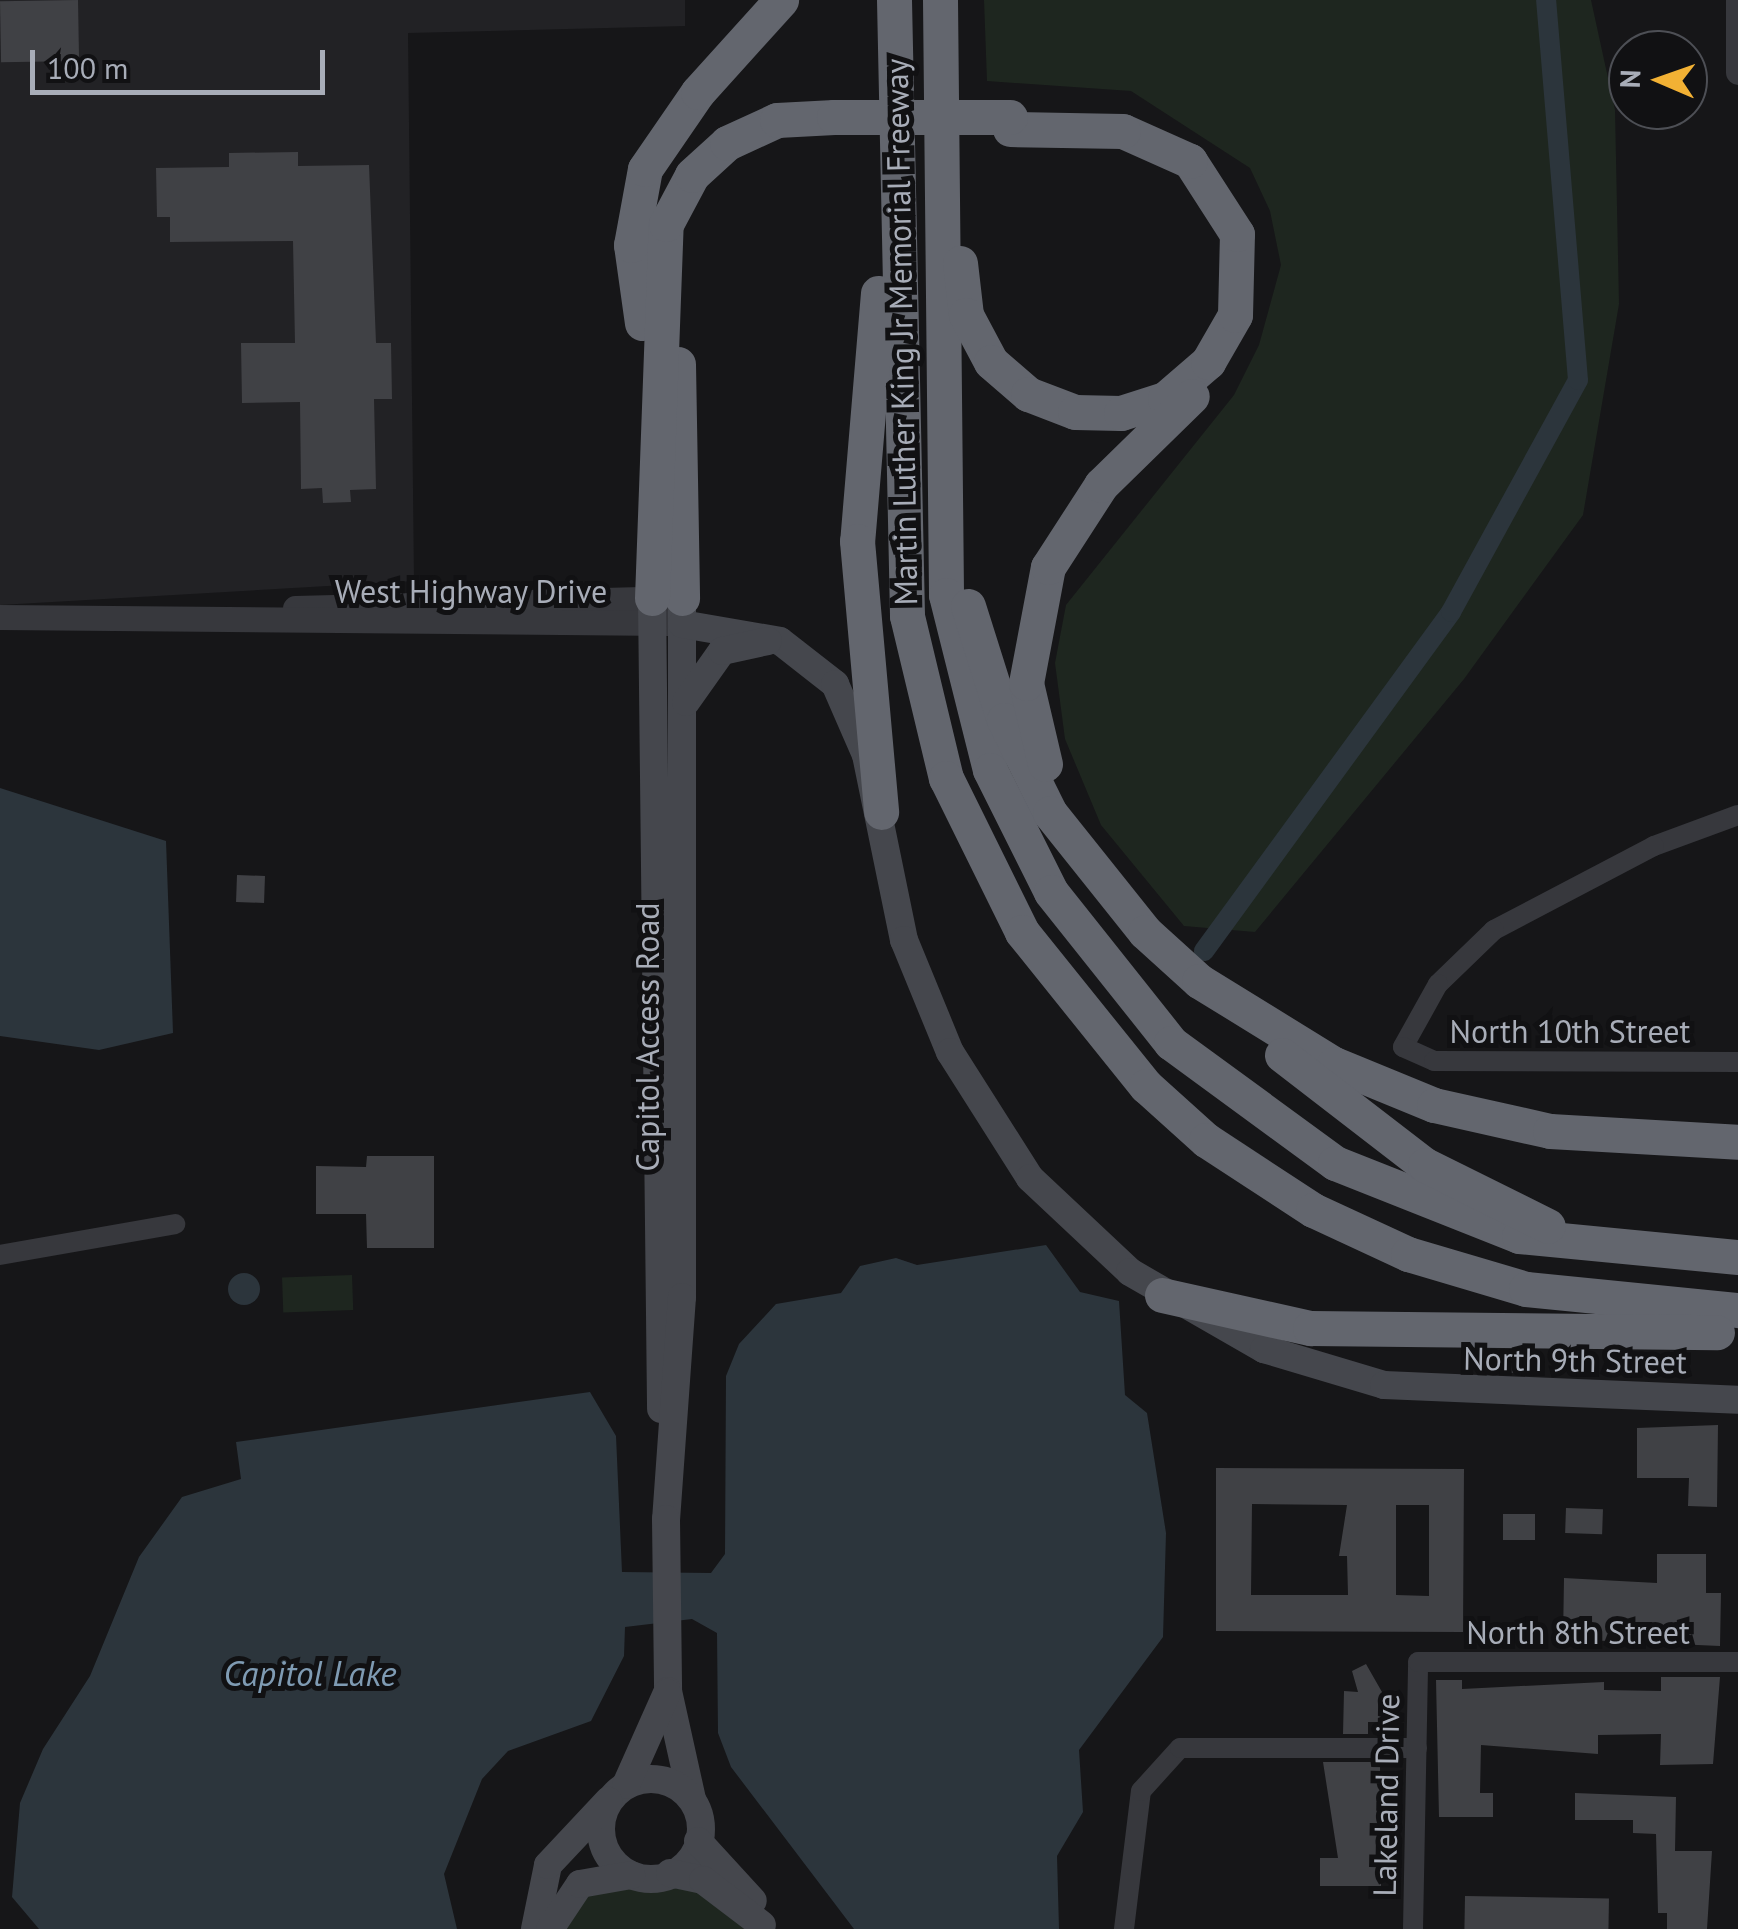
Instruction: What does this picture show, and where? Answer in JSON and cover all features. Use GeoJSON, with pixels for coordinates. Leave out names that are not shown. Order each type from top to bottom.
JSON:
{"type":"FeatureCollection","features":[{"type":"Feature","properties":{"kind":"highway"},"geometry":{"type":"LineString","coordinates":[[667,611],[654,403],[631,245],[639,185],[688,104],[781,0]]}},
{"type":"Feature","properties":{"kind":"highway","name":"Martin Luther King Jr Memorial Freeway"},"geometry":{"type":"LineString","coordinates":[[894,0],[900,531],[911,642],[961,814],[1040,960],[1101,1039],[1183,1121],[1336,1222],[1526,1290],[1738,1310]]}},
{"type":"Feature","properties":{"kind":"highway"},"geometry":{"type":"LineString","coordinates":[[943,0],[960,150],[960,278],[981,348],[1014,385],[1056,408],[1108,414],[1165,399],[1208,362],[1235,315],[1240,247],[1220,195],[1190,161],[1139,134],[1010,123]]}},
{"type":"Feature","properties":{"kind":"highway","name":"Martin Luther King Jr Memorial Freeway"},"geometry":{"type":"LineString","coordinates":[[943,0],[940,504],[953,636],[990,770],[1051,892],[1131,1000],[1221,1087],[1335,1164],[1457,1218],[1589,1247],[1738,1258]]}},
{"type":"Feature","properties":{"kind":"highway"},"geometry":{"type":"LineString","coordinates":[[880,812],[858,541],[894,52]]}},
{"type":"Feature","properties":{"kind":"highway"},"geometry":{"type":"LineString","coordinates":[[654,403],[662,240],[681,190],[744,132],[834,123],[1010,123],[1124,117],[1172,134],[1232,188],[1256,252],[1251,306],[1232,352],[1078,513],[1038,595],[1028,706],[1062,822]]}},
{"type":"Feature","properties":{"kind":"highway"},"geometry":{"type":"LineString","coordinates":[[667,611],[684,224],[703,186],[740,150],[788,130],[834,123]]}},
{"type":"Feature","properties":{"kind":"highway"},"geometry":{"type":"LineString","coordinates":[[940,504],[1004,720],[1062,822],[1117,899],[1199,981],[1425,1166],[1589,1247]]}},
{"type":"Feature","properties":{"kind":"highway"},"geometry":{"type":"LineString","coordinates":[[1199,981],[1334,1064],[1434,1106],[1550,1131],[1738,1142]]}},
{"type":"Feature","properties":{"kind":"highway"},"geometry":{"type":"LineString","coordinates":[[1162,1295],[1310,1328],[1738,1331]]}},
{"type":"Feature","properties":{"kind":"main road"},"geometry":{"type":"LineString","coordinates":[[667,611],[780,642]]}},
{"type":"Feature","properties":{"kind":"main road","name":"Capitol Access Road"},"geometry":{"type":"LineString","coordinates":[[667,611],[682,718],[682,1297],[668,1475]]}},
{"type":"Feature","properties":{"kind":"main road","name":"Capitol Access Road"},"geometry":{"type":"LineString","coordinates":[[667,611],[655,1286],[668,1475],[668,1691],[692,1799]]}},
{"type":"Feature","properties":{"kind":"main road"},"geometry":{"type":"LineString","coordinates":[[682,718],[712,658],[745,642],[780,642]]}},
{"type":"Feature","properties":{"kind":"main road","name":"North 9th Street"},"geometry":{"type":"LineString","coordinates":[[780,642],[844,698],[880,812],[904,940],[971,1091],[1049,1200],[1162,1295],[1275,1354],[1410,1390],[1738,1400]]}},
{"type":"Feature","properties":{"kind":"main road"},"geometry":{"type":"LineString","coordinates":[[631,1875],[602,1842],[668,1691]]}},
{"type":"Feature","properties":{"kind":"main road"},"geometry":{"type":"LineString","coordinates":[[535,1929],[552,1858],[622,1790],[660,1780],[692,1799],[698,1841],[758,1908],[763,1927]]}},
{"type":"Feature","properties":{"kind":"main road"},"geometry":{"type":"LineString","coordinates":[[670,1873],[698,1841]]}},
{"type":"Feature","properties":{"kind":"main road"},"geometry":{"type":"LineString","coordinates":[[550,1929],[574,1888],[631,1875],[670,1873],[703,1880],[763,1927]]}},
{"type":"Feature","properties":{"kind":"street"},"geometry":{"type":"LineString","coordinates":[[1738,0],[1738,72]]}},
{"type":"Feature","properties":{"kind":"street","name":"West Highway Drive"},"geometry":{"type":"LineString","coordinates":[[0,617],[667,611]]}},
{"type":"Feature","properties":{"kind":"street","name":"North 10th Street"},"geometry":{"type":"LineString","coordinates":[[1738,815],[1584,879],[1494,930],[1418,1009],[1405,1052],[1434,1061],[1738,1062]]}},
{"type":"Feature","properties":{"kind":"street"},"geometry":{"type":"LineString","coordinates":[[0,1255],[175,1224]]}},
{"type":"Feature","properties":{"kind":"street","name":"North 8th Street"},"geometry":{"type":"LineString","coordinates":[[1418,1662],[1738,1662]]}},
{"type":"Feature","properties":{"kind":"street","name":"Lakeland Drive"},"geometry":{"type":"LineString","coordinates":[[1413,1929],[1418,1662]]}},
{"type":"Feature","properties":{"kind":"street"},"geometry":{"type":"LineString","coordinates":[[1124,1929],[1141,1791],[1180,1748],[1416,1748]]}},
{"type":"Feature","properties":{"kind":"shaded area"},"geometry":{"type":"Polygon","coordinates":[[[0,0],[685,0],[685,26],[408,33],[414,581],[0,605],[0,0]]]}},
{"type":"Feature","properties":{"kind":"shaded area"},"geometry":{"type":"Polygon","coordinates":[[[984,0],[1591,0],[1608,78],[1608,130],[1615,130],[1619,304],[1583,515],[1464,679],[1255,932],[1184,926],[1101,825],[1065,739],[1055,663],[1066,605],[1234,395],[1259,345],[1281,265],[1270,211],[1250,168],[1131,91],[987,81],[984,0]]]}},
{"type":"Feature","properties":{"kind":"shaded area"},"geometry":{"type":"Polygon","coordinates":[[[352,1275],[353,1310],[283,1312],[282,1277],[352,1275]]]}},
{"type":"Feature","properties":{"kind":"shaded area"},"geometry":{"type":"Polygon","coordinates":[[[627,1883],[692,1885],[748,1929],[557,1929],[572,1900],[627,1883]]]}},
{"type":"Feature","properties":{"kind":"water"},"geometry":{"type":"Polygon","coordinates":[[[0,788],[166,841],[173,1033],[99,1050],[0,1036],[0,788]]]}},
{"type":"Feature","properties":{"kind":"water","name":"Capitol Lake"},"geometry":{"type":"Polygon","coordinates":[[[1046,1245],[1080,1292],[1119,1301],[1125,1395],[1147,1413],[1166,1533],[1163,1637],[1079,1750],[1083,1812],[1057,1856],[1059,1929],[854,1929],[731,1767],[718,1733],[717,1633],[692,1619],[625,1627],[624,1656],[591,1721],[508,1751],[482,1779],[444,1874],[457,1929],[39,1929],[12,1897],[20,1803],[43,1749],[90,1676],[139,1557],[182,1497],[241,1479],[236,1442],[590,1392],[616,1436],[622,1572],[711,1573],[725,1554],[726,1376],[739,1344],[776,1304],[841,1293],[860,1266],[896,1258],[917,1265],[1046,1245]]]}},
{"type":"Feature","properties":{"kind":"water"},"geometry":{"type":"Polygon","coordinates":[[[244,1273],[256,1277],[260,1289],[256,1301],[244,1305],[232,1301],[228,1289],[232,1277],[244,1273]]]}},
{"type":"Feature","properties":{"kind":"building"},"geometry":{"type":"Polygon","coordinates":[[[78,0],[79,61],[1,62],[0,1],[78,0]]]}},
{"type":"Feature","properties":{"kind":"building"},"geometry":{"type":"Polygon","coordinates":[[[298,152],[298,166],[369,165],[376,343],[391,343],[392,399],[374,399],[376,489],[350,490],[351,502],[323,503],[322,488],[301,489],[300,402],[242,403],[241,343],[295,343],[293,241],[170,242],[170,217],[157,217],[156,168],[229,167],[229,153],[298,152]]]}},
{"type":"Feature","properties":{"kind":"building"},"geometry":{"type":"Polygon","coordinates":[[[237,875],[265,876],[264,903],[236,902],[237,875]]]}},
{"type":"Feature","properties":{"kind":"building"},"geometry":{"type":"Polygon","coordinates":[[[367,1156],[434,1156],[434,1248],[367,1248],[366,1214],[316,1214],[316,1166],[366,1167],[367,1156]]]}},
{"type":"Feature","properties":{"kind":"building"},"geometry":{"type":"Polygon","coordinates":[[[1498,1357],[1520,1358],[1519,1373],[1497,1372],[1498,1357]]]}},
{"type":"Feature","properties":{"kind":"building"},"geometry":{"type":"Polygon","coordinates":[[[1718,1425],[1717,1507],[1688,1506],[1689,1478],[1637,1478],[1637,1428],[1718,1425]]]}},
{"type":"Feature","properties":{"kind":"building"},"geometry":{"type":"Polygon","coordinates":[[[1216,1468],[1464,1469],[1463,1632],[1216,1631],[1216,1468]],[[1252,1504],[1251,1595],[1348,1595],[1347,1556],[1339,1556],[1347,1505],[1252,1504]],[[1396,1505],[1396,1595],[1429,1596],[1429,1505],[1396,1505]]]}},
{"type":"Feature","properties":{"kind":"building"},"geometry":{"type":"Polygon","coordinates":[[[1566,1508],[1603,1509],[1602,1534],[1565,1533],[1566,1508]]]}},
{"type":"Feature","properties":{"kind":"building"},"geometry":{"type":"Polygon","coordinates":[[[1503,1514],[1535,1514],[1535,1540],[1503,1540],[1503,1514]]]}},
{"type":"Feature","properties":{"kind":"building"},"geometry":{"type":"Polygon","coordinates":[[[1657,1554],[1706,1554],[1706,1593],[1721,1593],[1720,1646],[1563,1639],[1564,1578],[1657,1583],[1657,1554]]]}},
{"type":"Feature","properties":{"kind":"building"},"geometry":{"type":"Polygon","coordinates":[[[1366,1664],[1382,1692],[1381,1722],[1368,1722],[1368,1734],[1343,1734],[1344,1691],[1358,1692],[1352,1671],[1366,1664]]]}},
{"type":"Feature","properties":{"kind":"building"},"geometry":{"type":"Polygon","coordinates":[[[1661,1677],[1720,1677],[1713,1764],[1660,1765],[1661,1734],[1598,1735],[1598,1754],[1481,1745],[1480,1793],[1493,1793],[1493,1817],[1439,1817],[1436,1680],[1462,1680],[1462,1689],[1604,1682],[1604,1690],[1661,1691],[1661,1677]]]}},
{"type":"Feature","properties":{"kind":"building"},"geometry":{"type":"Polygon","coordinates":[[[1323,1762],[1380,1762],[1381,1886],[1320,1886],[1320,1858],[1338,1858],[1323,1762]]]}},
{"type":"Feature","properties":{"kind":"building"},"geometry":{"type":"Polygon","coordinates":[[[1575,1793],[1676,1797],[1675,1851],[1712,1851],[1707,1929],[1667,1929],[1667,1913],[1658,1913],[1656,1834],[1633,1833],[1633,1820],[1575,1820],[1575,1793]]]}},
{"type":"Feature","properties":{"kind":"building"},"geometry":{"type":"Polygon","coordinates":[[[1465,1896],[1609,1899],[1608,1929],[1464,1929],[1465,1896]]]}},
{"type":"Feature","properties":{"kind":"waterway"},"geometry":{"type":"LineString","coordinates":[[1204,951],[1451,612],[1578,380],[1546,0]]}}]}
